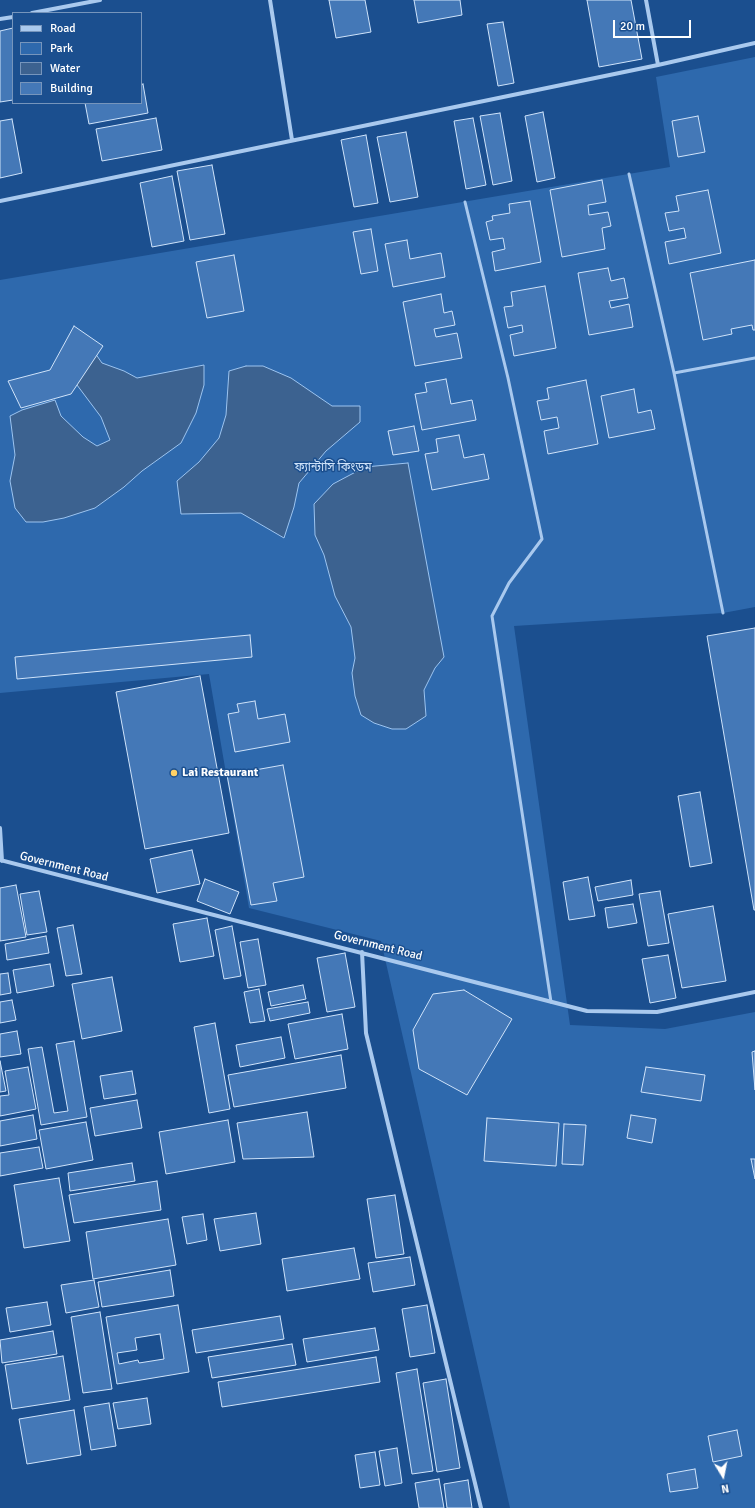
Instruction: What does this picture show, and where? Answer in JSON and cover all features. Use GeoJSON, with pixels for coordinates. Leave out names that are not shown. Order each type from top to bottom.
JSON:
{"type":"FeatureCollection","features":[{"type":"Feature","properties":{"kind":"street"},"geometry":{"type":"LineString","coordinates":[[37,12],[100,0]]}},
{"type":"Feature","properties":{"kind":"street"},"geometry":{"type":"LineString","coordinates":[[270,0],[292,140]]}},
{"type":"Feature","properties":{"kind":"street"},"geometry":{"type":"LineString","coordinates":[[646,0],[658,65]]}},
{"type":"Feature","properties":{"kind":"street"},"geometry":{"type":"LineString","coordinates":[[0,19],[12,17]]}},
{"type":"Feature","properties":{"kind":"street"},"geometry":{"type":"LineString","coordinates":[[0,200],[658,65],[755,43]]}},
{"type":"Feature","properties":{"kind":"street"},"geometry":{"type":"LineString","coordinates":[[0,828],[1,861]]}},
{"type":"Feature","properties":{"kind":"street","name":"Government Road"},"geometry":{"type":"LineString","coordinates":[[1,861],[362,952],[587,1011],[656,1012],[755,992]]}},
{"type":"Feature","properties":{"kind":"street"},"geometry":{"type":"LineString","coordinates":[[362,952],[366,1032],[481,1508]]}},
{"type":"Feature","properties":{"kind":"lane"},"geometry":{"type":"LineString","coordinates":[[629,174],[674,373],[723,613]]}},
{"type":"Feature","properties":{"kind":"lane"},"geometry":{"type":"LineString","coordinates":[[465,202],[508,378],[542,539],[510,583],[492,616],[551,1002]]}},
{"type":"Feature","properties":{"kind":"lane"},"geometry":{"type":"LineString","coordinates":[[674,373],[755,358]]}},
{"type":"Feature","properties":{"kind":"green space","name":"ফ্যান্টাসি কিংডম"},"geometry":{"type":"Polygon","coordinates":[[[755,57],[755,607],[723,613],[514,626],[570,1025],[665,1029],[755,1012],[755,1508],[510,1508],[381,941],[249,908],[209,674],[0,693],[0,280],[670,167],[656,77],[755,57]]]}},
{"type":"Feature","properties":{"kind":"water"},"geometry":{"type":"Polygon","coordinates":[[[95,353],[102,363],[124,371],[137,378],[204,365],[204,385],[196,413],[181,443],[95,508],[64,518],[43,522],[26,522],[15,508],[10,481],[15,455],[10,416],[22,410],[55,400],[61,416],[83,437],[97,446],[110,440],[101,417],[74,381],[95,353]]]}},
{"type":"Feature","properties":{"kind":"water"},"geometry":{"type":"Polygon","coordinates":[[[246,366],[263,366],[291,378],[332,406],[360,406],[360,422],[326,451],[299,483],[294,507],[284,538],[241,513],[181,514],[177,481],[199,462],[219,438],[226,415],[229,371],[246,366]]]}},
{"type":"Feature","properties":{"kind":"water"},"geometry":{"type":"Polygon","coordinates":[[[408,463],[444,657],[435,668],[424,690],[426,716],[406,729],[392,729],[374,723],[361,715],[355,696],[352,673],[355,658],[351,627],[335,596],[324,555],[315,535],[314,504],[333,484],[365,467],[408,463]]]}},
{"type":"Feature","properties":{"kind":"building"},"geometry":{"type":"Polygon","coordinates":[[[329,0],[365,0],[371,32],[336,38],[329,0]]]}},
{"type":"Feature","properties":{"kind":"building"},"geometry":{"type":"Polygon","coordinates":[[[414,0],[460,0],[462,15],[418,23],[414,0]]]}},
{"type":"Feature","properties":{"kind":"building"},"geometry":{"type":"Polygon","coordinates":[[[587,0],[631,0],[642,59],[599,67],[587,0]]]}},
{"type":"Feature","properties":{"kind":"building"},"geometry":{"type":"Polygon","coordinates":[[[503,22],[514,83],[498,86],[487,24],[503,22]]]}},
{"type":"Feature","properties":{"kind":"building"},"geometry":{"type":"Polygon","coordinates":[[[12,28],[12,100],[0,102],[0,31],[12,28]]]}},
{"type":"Feature","properties":{"kind":"building"},"geometry":{"type":"Polygon","coordinates":[[[142,84],[148,113],[89,124],[85,104],[142,104],[142,84]]]}},
{"type":"Feature","properties":{"kind":"building"},"geometry":{"type":"Polygon","coordinates":[[[543,112],[555,178],[537,182],[525,116],[543,112]]]}},
{"type":"Feature","properties":{"kind":"building"},"geometry":{"type":"Polygon","coordinates":[[[500,113],[512,181],[493,185],[480,116],[500,113]]]}},
{"type":"Feature","properties":{"kind":"building"},"geometry":{"type":"Polygon","coordinates":[[[698,116],[705,152],[678,157],[672,121],[698,116]]]}},
{"type":"Feature","properties":{"kind":"building"},"geometry":{"type":"Polygon","coordinates":[[[156,118],[162,150],[102,161],[96,129],[156,118]]]}},
{"type":"Feature","properties":{"kind":"building"},"geometry":{"type":"Polygon","coordinates":[[[473,118],[486,185],[466,189],[454,121],[473,118]]]}},
{"type":"Feature","properties":{"kind":"building"},"geometry":{"type":"Polygon","coordinates":[[[12,119],[22,173],[0,178],[0,121],[12,119]]]}},
{"type":"Feature","properties":{"kind":"building"},"geometry":{"type":"Polygon","coordinates":[[[406,132],[418,197],[390,202],[377,137],[406,132]]]}},
{"type":"Feature","properties":{"kind":"building"},"geometry":{"type":"Polygon","coordinates":[[[366,135],[378,203],[354,207],[341,140],[366,135]]]}},
{"type":"Feature","properties":{"kind":"building"},"geometry":{"type":"Polygon","coordinates":[[[212,165],[225,234],[190,240],[177,171],[212,165]]]}},
{"type":"Feature","properties":{"kind":"building"},"geometry":{"type":"Polygon","coordinates":[[[172,176],[184,241],[152,247],[140,183],[172,176]]]}},
{"type":"Feature","properties":{"kind":"building"},"geometry":{"type":"Polygon","coordinates":[[[602,180],[606,202],[588,205],[589,215],[608,212],[611,226],[602,228],[605,249],[562,257],[550,190],[602,180]]]}},
{"type":"Feature","properties":{"kind":"building"},"geometry":{"type":"Polygon","coordinates":[[[708,190],[721,253],[669,264],[665,242],[686,238],[684,228],[669,231],[665,213],[679,211],[676,196],[708,190]]]}},
{"type":"Feature","properties":{"kind":"building"},"geometry":{"type":"Polygon","coordinates":[[[530,201],[541,262],[495,271],[492,252],[505,249],[503,238],[490,240],[486,222],[493,220],[492,216],[510,213],[509,204],[530,201]]]}},
{"type":"Feature","properties":{"kind":"building"},"geometry":{"type":"Polygon","coordinates":[[[371,229],[378,271],[361,274],[353,232],[371,229]]]}},
{"type":"Feature","properties":{"kind":"building"},"geometry":{"type":"Polygon","coordinates":[[[407,240],[410,259],[441,253],[445,277],[393,287],[385,244],[407,240]]]}},
{"type":"Feature","properties":{"kind":"building"},"geometry":{"type":"Polygon","coordinates":[[[234,255],[244,311],[207,318],[196,262],[234,255]]]}},
{"type":"Feature","properties":{"kind":"building"},"geometry":{"type":"Polygon","coordinates":[[[755,260],[755,330],[753,330],[752,325],[731,329],[732,334],[703,340],[690,273],[755,260]]]}},
{"type":"Feature","properties":{"kind":"building"},"geometry":{"type":"Polygon","coordinates":[[[608,268],[611,281],[624,278],[628,298],[609,301],[611,308],[629,304],[633,327],[589,335],[578,273],[608,268]]]}},
{"type":"Feature","properties":{"kind":"building"},"geometry":{"type":"Polygon","coordinates":[[[545,286],[556,348],[514,356],[510,335],[523,332],[522,325],[508,328],[504,307],[513,306],[511,292],[545,286]]]}},
{"type":"Feature","properties":{"kind":"building"},"geometry":{"type":"Polygon","coordinates":[[[441,294],[444,313],[452,311],[455,325],[434,329],[436,337],[457,333],[462,358],[415,366],[403,302],[441,294]]]}},
{"type":"Feature","properties":{"kind":"building"},"geometry":{"type":"Polygon","coordinates":[[[74,326],[103,346],[71,394],[21,408],[8,381],[50,370],[74,326]]]}},
{"type":"Feature","properties":{"kind":"building"},"geometry":{"type":"Polygon","coordinates":[[[446,379],[451,404],[472,400],[476,420],[422,430],[415,394],[427,392],[425,383],[446,379]]]}},
{"type":"Feature","properties":{"kind":"building"},"geometry":{"type":"Polygon","coordinates":[[[586,380],[598,444],[548,454],[544,431],[559,428],[557,417],[541,420],[537,401],[549,399],[547,388],[586,380]]]}},
{"type":"Feature","properties":{"kind":"building"},"geometry":{"type":"Polygon","coordinates":[[[634,389],[638,413],[651,410],[655,429],[609,438],[601,396],[634,389]]]}},
{"type":"Feature","properties":{"kind":"building"},"geometry":{"type":"Polygon","coordinates":[[[414,426],[419,451],[393,455],[388,431],[414,426]]]}},
{"type":"Feature","properties":{"kind":"building"},"geometry":{"type":"Polygon","coordinates":[[[459,435],[464,458],[484,454],[489,479],[432,490],[425,454],[438,452],[436,439],[459,435]]]}},
{"type":"Feature","properties":{"kind":"building"},"geometry":{"type":"Polygon","coordinates":[[[755,628],[755,910],[754,910],[707,636],[755,628]]]}},
{"type":"Feature","properties":{"kind":"building"},"geometry":{"type":"Polygon","coordinates":[[[250,635],[252,657],[17,679],[15,657],[250,635]]]}},
{"type":"Feature","properties":{"kind":"building"},"geometry":{"type":"Polygon","coordinates":[[[200,676],[229,833],[145,849],[116,692],[200,676]]]}},
{"type":"Feature","properties":{"kind":"building"},"geometry":{"type":"Polygon","coordinates":[[[255,701],[258,719],[285,714],[290,742],[235,752],[228,714],[239,712],[237,704],[255,701]]]}},
{"type":"Feature","properties":{"kind":"building"},"geometry":{"type":"Polygon","coordinates":[[[283,765],[304,877],[273,883],[277,901],[251,905],[227,775],[283,765]]]}},
{"type":"Feature","properties":{"kind":"building"},"geometry":{"type":"Polygon","coordinates":[[[700,792],[712,863],[690,867],[678,796],[700,792]]]}},
{"type":"Feature","properties":{"kind":"building"},"geometry":{"type":"Polygon","coordinates":[[[192,850],[200,884],[157,893],[150,859],[192,850]]]}},
{"type":"Feature","properties":{"kind":"building"},"geometry":{"type":"Polygon","coordinates":[[[588,877],[595,916],[569,920],[563,882],[588,877]]]}},
{"type":"Feature","properties":{"kind":"building"},"geometry":{"type":"Polygon","coordinates":[[[205,879],[239,892],[230,914],[197,901],[205,879]]]}},
{"type":"Feature","properties":{"kind":"building"},"geometry":{"type":"Polygon","coordinates":[[[631,880],[633,895],[598,901],[595,887],[631,880]]]}},
{"type":"Feature","properties":{"kind":"building"},"geometry":{"type":"Polygon","coordinates":[[[16,885],[26,937],[0,941],[0,888],[16,885]]]}},
{"type":"Feature","properties":{"kind":"building"},"geometry":{"type":"Polygon","coordinates":[[[39,891],[47,932],[27,935],[20,894],[39,891]]]}},
{"type":"Feature","properties":{"kind":"building"},"geometry":{"type":"Polygon","coordinates":[[[660,891],[669,943],[648,946],[639,894],[660,891]]]}},
{"type":"Feature","properties":{"kind":"building"},"geometry":{"type":"Polygon","coordinates":[[[633,904],[637,923],[608,928],[605,908],[633,904]]]}},
{"type":"Feature","properties":{"kind":"building"},"geometry":{"type":"Polygon","coordinates":[[[713,906],[726,981],[682,988],[668,914],[713,906]]]}},
{"type":"Feature","properties":{"kind":"building"},"geometry":{"type":"Polygon","coordinates":[[[207,918],[214,956],[180,962],[173,924],[207,918]]]}},
{"type":"Feature","properties":{"kind":"building"},"geometry":{"type":"Polygon","coordinates":[[[73,925],[82,974],[66,976],[57,928],[73,925]]]}},
{"type":"Feature","properties":{"kind":"building"},"geometry":{"type":"Polygon","coordinates":[[[232,926],[241,976],[224,979],[215,930],[232,926]]]}},
{"type":"Feature","properties":{"kind":"building"},"geometry":{"type":"Polygon","coordinates":[[[46,936],[49,953],[7,960],[5,944],[46,936]]]}},
{"type":"Feature","properties":{"kind":"building"},"geometry":{"type":"Polygon","coordinates":[[[258,939],[266,985],[248,988],[240,942],[258,939]]]}},
{"type":"Feature","properties":{"kind":"building"},"geometry":{"type":"Polygon","coordinates":[[[345,953],[355,1007],[327,1012],[317,958],[345,953]]]}},
{"type":"Feature","properties":{"kind":"building"},"geometry":{"type":"Polygon","coordinates":[[[668,955],[676,998],[650,1003],[642,959],[668,955]]]}},
{"type":"Feature","properties":{"kind":"building"},"geometry":{"type":"Polygon","coordinates":[[[50,964],[54,986],[17,993],[13,970],[50,964]]]}},
{"type":"Feature","properties":{"kind":"building"},"geometry":{"type":"Polygon","coordinates":[[[8,973],[11,993],[0,995],[0,974],[8,973]]]}},
{"type":"Feature","properties":{"kind":"building"},"geometry":{"type":"Polygon","coordinates":[[[112,977],[122,1031],[82,1039],[72,984],[112,977]]]}},
{"type":"Feature","properties":{"kind":"building"},"geometry":{"type":"Polygon","coordinates":[[[303,985],[306,999],[271,1006],[268,992],[303,985]]]}},
{"type":"Feature","properties":{"kind":"building"},"geometry":{"type":"Polygon","coordinates":[[[259,989],[265,1021],[250,1023],[244,992],[259,989]]]}},
{"type":"Feature","properties":{"kind":"building"},"geometry":{"type":"Polygon","coordinates":[[[464,990],[512,1019],[467,1095],[419,1069],[413,1030],[433,994],[464,990]]]}},
{"type":"Feature","properties":{"kind":"building"},"geometry":{"type":"Polygon","coordinates":[[[12,1000],[16,1020],[0,1023],[0,1002],[12,1000]]]}},
{"type":"Feature","properties":{"kind":"building"},"geometry":{"type":"Polygon","coordinates":[[[308,1002],[310,1013],[270,1021],[267,1009],[308,1002]]]}},
{"type":"Feature","properties":{"kind":"building"},"geometry":{"type":"Polygon","coordinates":[[[342,1014],[348,1049],[295,1059],[288,1024],[342,1014]]]}},
{"type":"Feature","properties":{"kind":"building"},"geometry":{"type":"Polygon","coordinates":[[[215,1023],[230,1109],[209,1113],[194,1027],[215,1023]]]}},
{"type":"Feature","properties":{"kind":"building"},"geometry":{"type":"Polygon","coordinates":[[[17,1031],[21,1054],[0,1057],[0,1034],[17,1031]]]}},
{"type":"Feature","properties":{"kind":"building"},"geometry":{"type":"Polygon","coordinates":[[[281,1037],[285,1058],[240,1067],[236,1045],[281,1037]]]}},
{"type":"Feature","properties":{"kind":"building"},"geometry":{"type":"Polygon","coordinates":[[[74,1041],[87,1117],[41,1125],[28,1049],[42,1047],[54,1113],[68,1111],[56,1044],[74,1041]]]}},
{"type":"Feature","properties":{"kind":"building"},"geometry":{"type":"Polygon","coordinates":[[[755,1051],[755,1090],[752,1052],[755,1051]]]}},
{"type":"Feature","properties":{"kind":"building"},"geometry":{"type":"Polygon","coordinates":[[[341,1055],[346,1088],[234,1107],[228,1075],[341,1055]]]}},
{"type":"Feature","properties":{"kind":"building"},"geometry":{"type":"Polygon","coordinates":[[[0,1061],[6,1091],[0,1092],[0,1061]]]}},
{"type":"Feature","properties":{"kind":"building"},"geometry":{"type":"Polygon","coordinates":[[[28,1067],[36,1109],[0,1116],[0,1096],[9,1095],[5,1071],[28,1067]]]}},
{"type":"Feature","properties":{"kind":"building"},"geometry":{"type":"Polygon","coordinates":[[[646,1067],[705,1075],[701,1101],[641,1092],[646,1067]]]}},
{"type":"Feature","properties":{"kind":"building"},"geometry":{"type":"Polygon","coordinates":[[[132,1071],[136,1094],[104,1099],[100,1076],[132,1071]]]}},
{"type":"Feature","properties":{"kind":"building"},"geometry":{"type":"Polygon","coordinates":[[[137,1100],[142,1128],[95,1136],[90,1108],[137,1100]]]}},
{"type":"Feature","properties":{"kind":"building"},"geometry":{"type":"Polygon","coordinates":[[[307,1112],[314,1157],[243,1159],[237,1123],[307,1112]]]}},
{"type":"Feature","properties":{"kind":"building"},"geometry":{"type":"Polygon","coordinates":[[[33,1115],[37,1139],[0,1146],[0,1121],[33,1115]]]}},
{"type":"Feature","properties":{"kind":"building"},"geometry":{"type":"Polygon","coordinates":[[[631,1115],[656,1119],[652,1143],[627,1138],[631,1115]]]}},
{"type":"Feature","properties":{"kind":"building"},"geometry":{"type":"Polygon","coordinates":[[[487,1118],[559,1123],[556,1166],[484,1161],[487,1118]]]}},
{"type":"Feature","properties":{"kind":"building"},"geometry":{"type":"Polygon","coordinates":[[[228,1120],[235,1162],[166,1174],[159,1132],[228,1120]]]}},
{"type":"Feature","properties":{"kind":"building"},"geometry":{"type":"Polygon","coordinates":[[[86,1122],[93,1160],[46,1169],[39,1130],[86,1122]]]}},
{"type":"Feature","properties":{"kind":"building"},"geometry":{"type":"Polygon","coordinates":[[[564,1124],[586,1125],[583,1165],[562,1164],[564,1124]]]}},
{"type":"Feature","properties":{"kind":"building"},"geometry":{"type":"Polygon","coordinates":[[[39,1147],[43,1168],[0,1176],[0,1153],[39,1147]]]}},
{"type":"Feature","properties":{"kind":"building"},"geometry":{"type":"Polygon","coordinates":[[[751,1159],[755,1159],[755,1179],[751,1159]]]}},
{"type":"Feature","properties":{"kind":"building"},"geometry":{"type":"Polygon","coordinates":[[[132,1163],[135,1181],[70,1191],[68,1173],[132,1163]]]}},
{"type":"Feature","properties":{"kind":"building"},"geometry":{"type":"Polygon","coordinates":[[[59,1178],[70,1241],[24,1248],[14,1185],[59,1178]]]}},
{"type":"Feature","properties":{"kind":"building"},"geometry":{"type":"Polygon","coordinates":[[[157,1181],[161,1210],[74,1223],[69,1195],[157,1181]]]}},
{"type":"Feature","properties":{"kind":"building"},"geometry":{"type":"Polygon","coordinates":[[[395,1195],[404,1254],[376,1258],[367,1199],[395,1195]]]}},
{"type":"Feature","properties":{"kind":"building"},"geometry":{"type":"Polygon","coordinates":[[[256,1213],[261,1244],[220,1251],[214,1219],[256,1213]]]}},
{"type":"Feature","properties":{"kind":"building"},"geometry":{"type":"Polygon","coordinates":[[[203,1214],[207,1240],[187,1244],[182,1217],[203,1214]]]}},
{"type":"Feature","properties":{"kind":"building"},"geometry":{"type":"Polygon","coordinates":[[[168,1219],[176,1265],[93,1279],[86,1232],[168,1219]]]}},
{"type":"Feature","properties":{"kind":"building"},"geometry":{"type":"Polygon","coordinates":[[[354,1248],[360,1279],[287,1291],[282,1259],[354,1248]]]}},
{"type":"Feature","properties":{"kind":"building"},"geometry":{"type":"Polygon","coordinates":[[[410,1257],[415,1285],[373,1292],[368,1263],[410,1257]]]}},
{"type":"Feature","properties":{"kind":"building"},"geometry":{"type":"Polygon","coordinates":[[[170,1270],[174,1296],[102,1307],[98,1282],[170,1270]]]}},
{"type":"Feature","properties":{"kind":"building"},"geometry":{"type":"Polygon","coordinates":[[[94,1280],[99,1307],[66,1313],[61,1285],[94,1280]]]}},
{"type":"Feature","properties":{"kind":"building"},"geometry":{"type":"Polygon","coordinates":[[[47,1302],[51,1325],[10,1332],[6,1308],[47,1302]]]}},
{"type":"Feature","properties":{"kind":"building"},"geometry":{"type":"Polygon","coordinates":[[[178,1305],[189,1372],[117,1384],[106,1317],[178,1305]],[[160,1334],[135,1338],[137,1350],[117,1353],[119,1364],[138,1360],[139,1363],[164,1359],[160,1334]]]}},
{"type":"Feature","properties":{"kind":"building"},"geometry":{"type":"Polygon","coordinates":[[[427,1305],[435,1353],[410,1357],[402,1309],[427,1305]]]}},
{"type":"Feature","properties":{"kind":"building"},"geometry":{"type":"Polygon","coordinates":[[[100,1312],[112,1389],[83,1393],[71,1317],[100,1312]]]}},
{"type":"Feature","properties":{"kind":"building"},"geometry":{"type":"Polygon","coordinates":[[[280,1316],[284,1339],[196,1353],[192,1330],[280,1316]]]}},
{"type":"Feature","properties":{"kind":"building"},"geometry":{"type":"Polygon","coordinates":[[[375,1328],[379,1350],[307,1362],[303,1339],[375,1328]]]}},
{"type":"Feature","properties":{"kind":"building"},"geometry":{"type":"Polygon","coordinates":[[[53,1331],[57,1354],[2,1363],[0,1340],[53,1331]]]}},
{"type":"Feature","properties":{"kind":"building"},"geometry":{"type":"Polygon","coordinates":[[[292,1344],[296,1365],[212,1378],[208,1357],[292,1344]]]}},
{"type":"Feature","properties":{"kind":"building"},"geometry":{"type":"Polygon","coordinates":[[[63,1356],[70,1400],[12,1409],[5,1365],[63,1356]]]}},
{"type":"Feature","properties":{"kind":"building"},"geometry":{"type":"Polygon","coordinates":[[[376,1357],[380,1382],[222,1407],[218,1382],[376,1357]]]}},
{"type":"Feature","properties":{"kind":"building"},"geometry":{"type":"Polygon","coordinates":[[[417,1369],[433,1471],[412,1474],[396,1373],[417,1369]]]}},
{"type":"Feature","properties":{"kind":"building"},"geometry":{"type":"Polygon","coordinates":[[[446,1379],[460,1468],[437,1472],[423,1383],[446,1379]]]}},
{"type":"Feature","properties":{"kind":"building"},"geometry":{"type":"Polygon","coordinates":[[[147,1398],[151,1424],[118,1429],[113,1403],[147,1398]]]}},
{"type":"Feature","properties":{"kind":"building"},"geometry":{"type":"Polygon","coordinates":[[[109,1403],[116,1446],[91,1450],[84,1407],[109,1403]]]}},
{"type":"Feature","properties":{"kind":"building"},"geometry":{"type":"Polygon","coordinates":[[[74,1410],[81,1455],[27,1464],[19,1419],[74,1410]]]}},
{"type":"Feature","properties":{"kind":"building"},"geometry":{"type":"Polygon","coordinates":[[[737,1430],[742,1456],[713,1462],[708,1436],[737,1430]]]}},
{"type":"Feature","properties":{"kind":"building"},"geometry":{"type":"Polygon","coordinates":[[[397,1448],[402,1483],[385,1486],[379,1451],[397,1448]]]}},
{"type":"Feature","properties":{"kind":"building"},"geometry":{"type":"Polygon","coordinates":[[[375,1452],[380,1485],[360,1488],[355,1455],[375,1452]]]}},
{"type":"Feature","properties":{"kind":"building"},"geometry":{"type":"Polygon","coordinates":[[[695,1469],[698,1488],[670,1492],[667,1474],[695,1469]]]}},
{"type":"Feature","properties":{"kind":"building"},"geometry":{"type":"Polygon","coordinates":[[[439,1479],[444,1508],[419,1508],[415,1483],[439,1479]]]}},
{"type":"Feature","properties":{"kind":"building"},"geometry":{"type":"Polygon","coordinates":[[[468,1480],[472,1508],[447,1508],[444,1484],[468,1480]]]}},
{"type":"Feature","properties":{"kind":"place","name":"Lai Restaurant"},"geometry":{"type":"Point","coordinates":[174,773]}}]}
